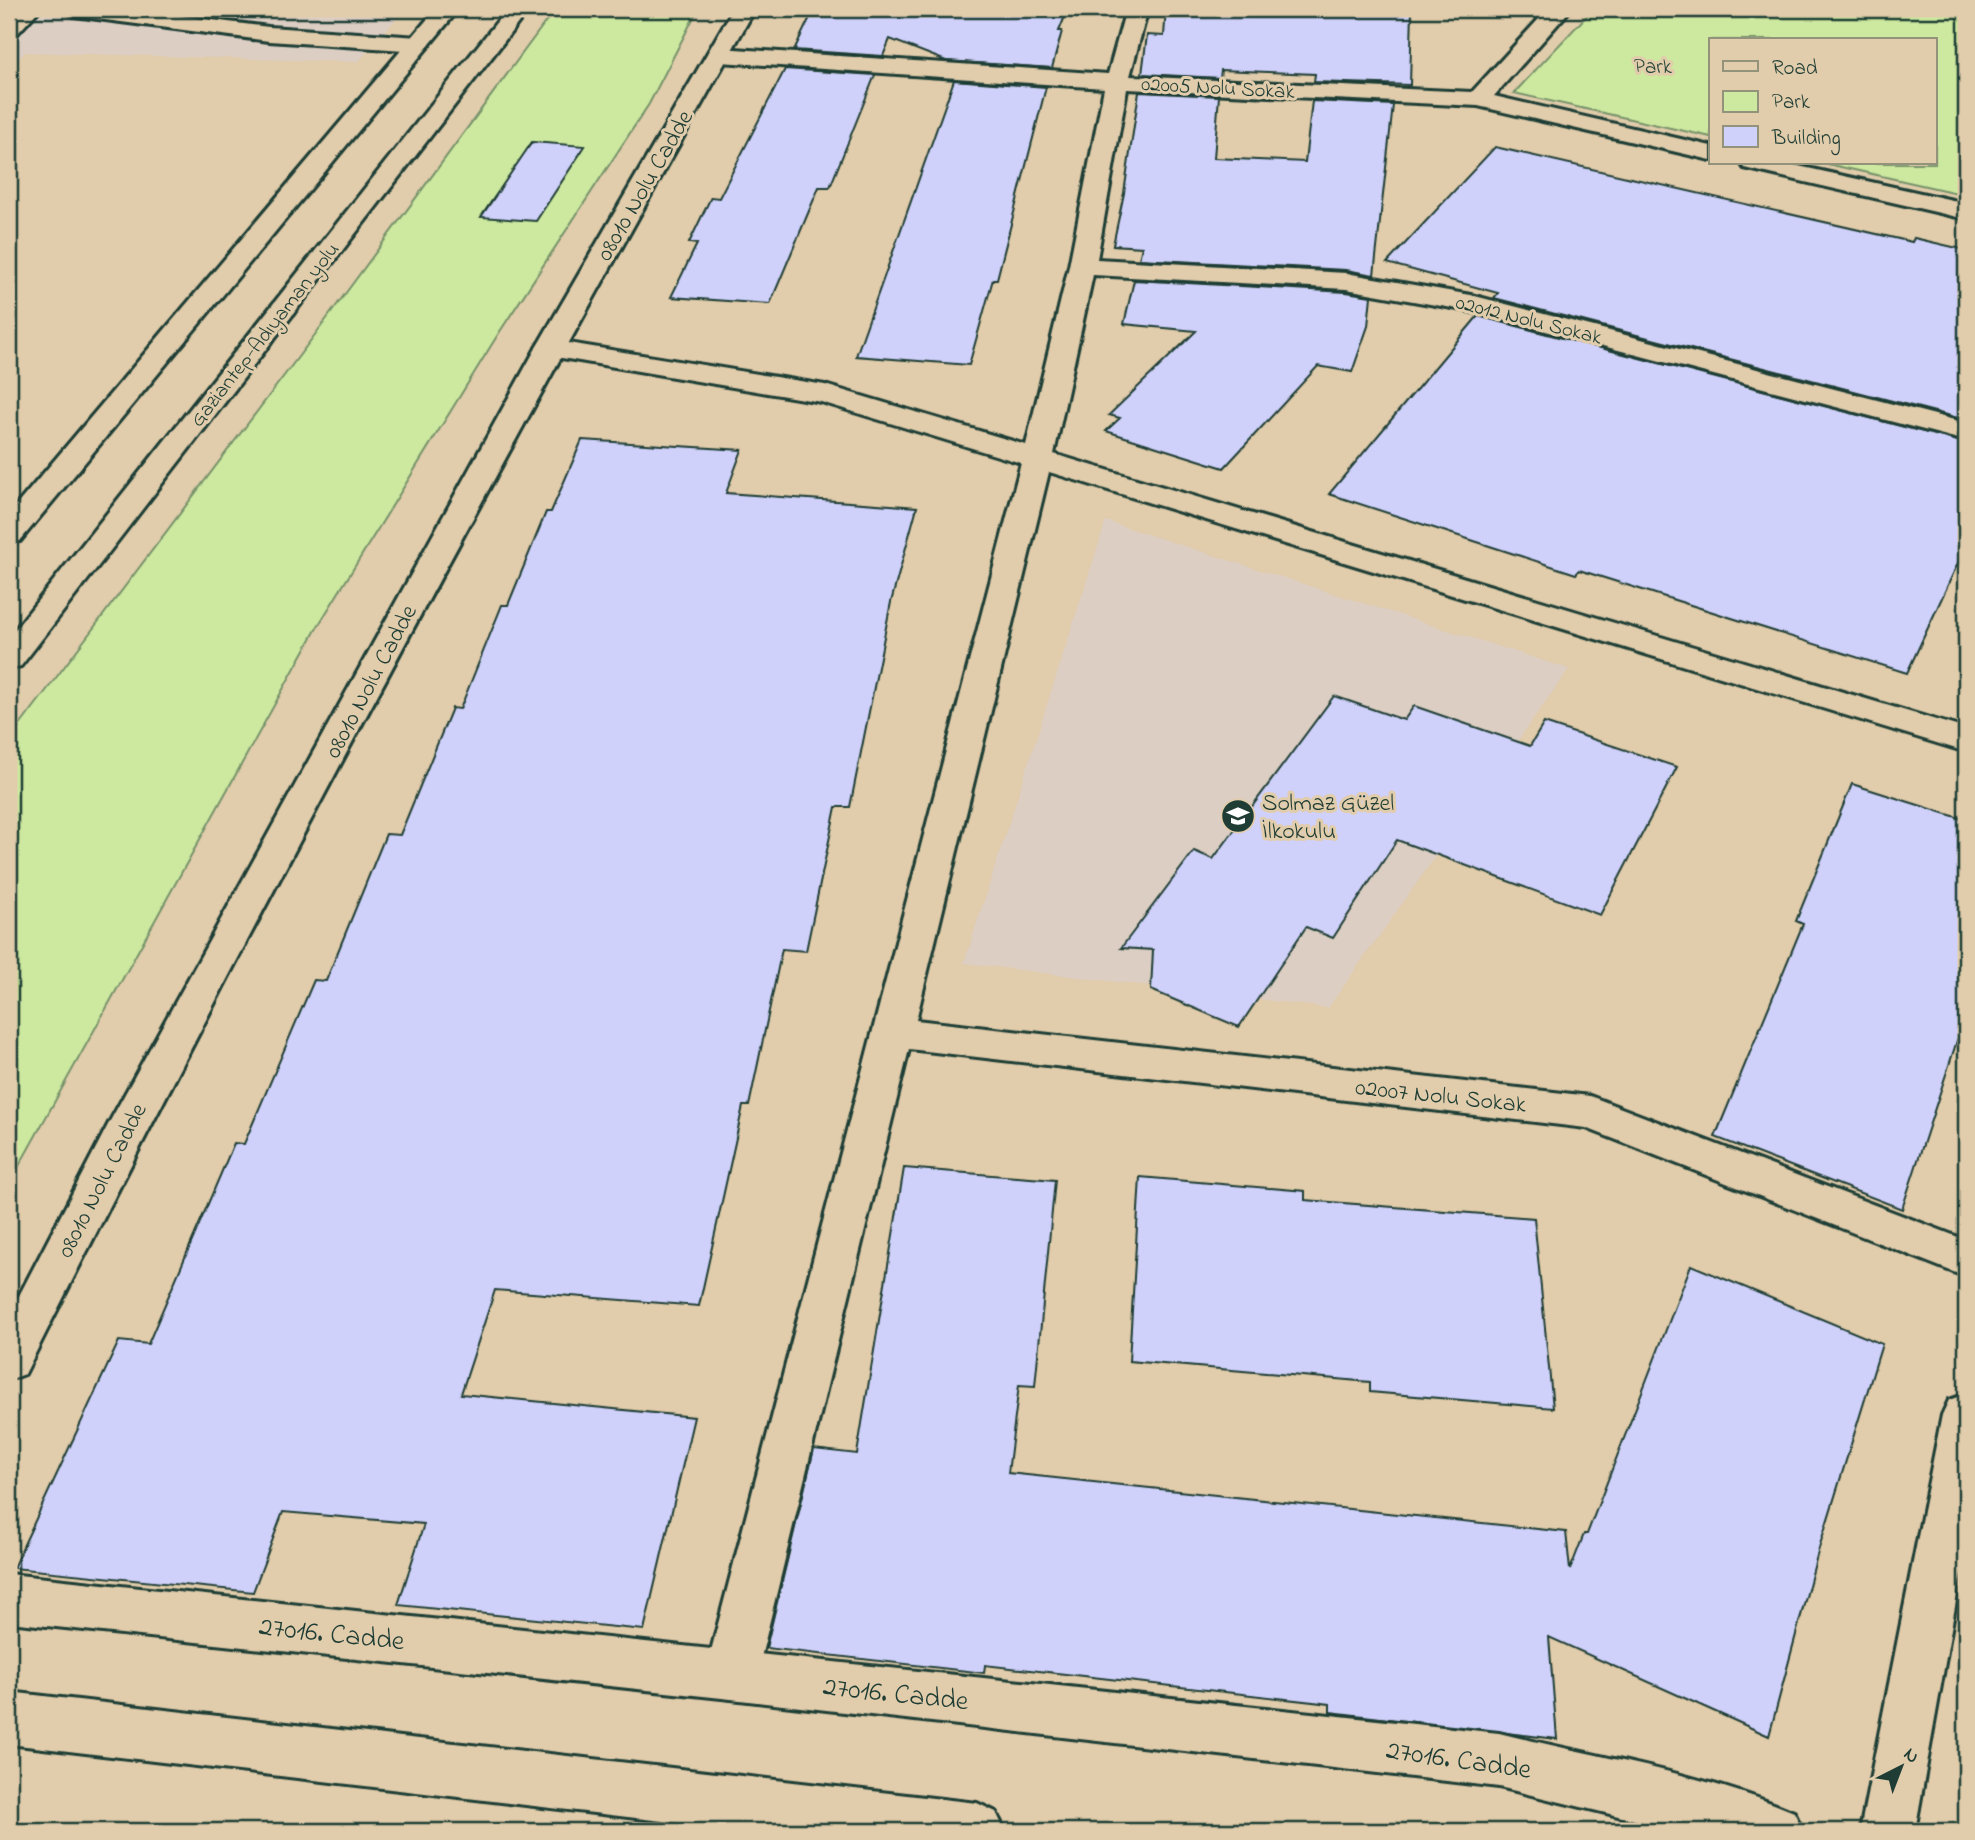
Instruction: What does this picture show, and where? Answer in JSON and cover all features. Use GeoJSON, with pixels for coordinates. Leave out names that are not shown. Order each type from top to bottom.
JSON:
{"type":"FeatureCollection","features":[{"type":"Feature","properties":{"kind":"main road"},"geometry":{"type":"LineString","coordinates":[[9,29],[29,9]]}},
{"type":"Feature","properties":{"kind":"main road"},"geometry":{"type":"LineString","coordinates":[[74,9],[269,34],[419,44]]}},
{"type":"Feature","properties":{"kind":"main road"},"geometry":{"type":"LineString","coordinates":[[9,534],[448,9]]}},
{"type":"Feature","properties":{"kind":"main road","name":"Gaziantep-Adıyaman yolu"},"geometry":{"type":"LineString","coordinates":[[9,659],[518,9]]}},
{"type":"Feature","properties":{"kind":"main road","name":"08010 Nolu Cadde"},"geometry":{"type":"LineString","coordinates":[[9,1360],[131,1121],[550,348],[744,9]]}},
{"type":"Feature","properties":{"kind":"main road"},"geometry":{"type":"LineString","coordinates":[[731,1674],[1038,457],[1082,266],[1117,82],[1137,9]]}},
{"type":"Feature","properties":{"kind":"main road"},"geometry":{"type":"LineString","coordinates":[[1478,99],[1560,9]]}},
{"type":"Feature","properties":{"kind":"main road","name":"02005 Nolu Sokak"},"geometry":{"type":"LineString","coordinates":[[720,55],[1117,82],[1478,99],[1709,153]]}},
{"type":"Feature","properties":{"kind":"main road"},"geometry":{"type":"LineString","coordinates":[[1757,164],[1966,211]]}},
{"type":"Feature","properties":{"kind":"main road","name":"02012 Nolu Sokak"},"geometry":{"type":"LineString","coordinates":[[1082,266],[1346,281],[1471,303],[1966,432]]}},
{"type":"Feature","properties":{"kind":"main road"},"geometry":{"type":"LineString","coordinates":[[550,348],[825,394],[1966,741]]}},
{"type":"Feature","properties":{"kind":"main road","name":"02007 Nolu Sokak"},"geometry":{"type":"LineString","coordinates":[[891,1032],[1590,1111],[1966,1259]]}},
{"type":"Feature","properties":{"kind":"main road"},"geometry":{"type":"LineString","coordinates":[[1887,1831],[1966,1415]]}},
{"type":"Feature","properties":{"kind":"main road","name":"27016. Cadde"},"geometry":{"type":"LineString","coordinates":[[9,1598],[731,1674],[1499,1760],[1709,1811],[1775,1831]]}},
{"type":"Feature","properties":{"kind":"main road"},"geometry":{"type":"LineString","coordinates":[[9,1718],[978,1831]]}},
{"type":"Feature","properties":{"kind":"shaded area"},"geometry":{"type":"Polygon","coordinates":[[[9,9],[405,9],[358,62],[25,52],[9,69],[9,9]]]}},
{"type":"Feature","properties":{"kind":"shaded area","name":"Solmaz Güzel İlkokulu"},"geometry":{"type":"Polygon","coordinates":[[[1106,521],[1569,669],[1328,1008],[964,963],[1106,521]]]}},
{"type":"Feature","properties":{"kind":"green space"},"geometry":{"type":"Polygon","coordinates":[[[555,9],[698,9],[649,104],[497,336],[318,626],[9,1184],[9,740],[317,332],[555,9]]]}},
{"type":"Feature","properties":{"kind":"green space","name":"Park"},"geometry":{"type":"Polygon","coordinates":[[[1593,9],[1966,9],[1966,195],[1827,164],[1937,164],[1937,38],[1709,38],[1709,137],[1514,93],[1593,9]]]}},
{"type":"Feature","properties":{"kind":"building"},"geometry":{"type":"Polygon","coordinates":[[[814,9],[1068,9],[1059,31],[1062,31],[1052,68],[946,61],[890,39],[883,56],[794,50],[814,9]]]}},
{"type":"Feature","properties":{"kind":"building"},"geometry":{"type":"Polygon","coordinates":[[[1166,9],[1412,9],[1410,85],[1314,82],[1315,74],[1221,70],[1220,78],[1142,74],[1147,35],[1164,36],[1166,9]]]}},
{"type":"Feature","properties":{"kind":"building"},"geometry":{"type":"Polygon","coordinates":[[[785,69],[875,75],[830,187],[819,187],[770,304],[671,297],[697,244],[689,243],[711,197],[719,198],[785,69]]]}},
{"type":"Feature","properties":{"kind":"building"},"geometry":{"type":"Polygon","coordinates":[[[954,80],[1046,87],[997,279],[993,279],[969,365],[856,356],[954,80]]]}},
{"type":"Feature","properties":{"kind":"building"},"geometry":{"type":"Polygon","coordinates":[[[1139,92],[1219,96],[1214,158],[1305,162],[1312,101],[1393,105],[1374,275],[1346,270],[1139,259],[1142,247],[1113,245],[1124,193],[1139,92]]]}},
{"type":"Feature","properties":{"kind":"building"},"geometry":{"type":"Polygon","coordinates":[[[532,142],[585,146],[536,221],[481,217],[532,142]]]}},
{"type":"Feature","properties":{"kind":"building"},"geometry":{"type":"Polygon","coordinates":[[[1495,147],[1912,242],[1914,238],[1966,250],[1966,420],[1494,298],[1498,293],[1387,263],[1495,147]]]}},
{"type":"Feature","properties":{"kind":"building"},"geometry":{"type":"Polygon","coordinates":[[[1134,280],[1346,292],[1371,296],[1368,326],[1352,372],[1318,366],[1224,468],[1106,431],[1120,418],[1109,415],[1196,331],[1124,324],[1134,280]]]}},
{"type":"Feature","properties":{"kind":"building"},"geometry":{"type":"Polygon","coordinates":[[[1478,316],[1966,443],[1966,546],[1907,673],[1579,570],[1576,574],[1329,494],[1478,316]]]}},
{"type":"Feature","properties":{"kind":"building"},"geometry":{"type":"Polygon","coordinates":[[[582,440],[742,450],[726,493],[917,507],[891,602],[850,807],[836,807],[806,951],[782,949],[749,1106],[743,1106],[699,1306],[495,1290],[461,1394],[694,1417],[644,1630],[398,1605],[424,1524],[283,1512],[253,1592],[13,1568],[119,1341],[148,1344],[234,1143],[244,1144],[314,980],[326,981],[386,834],[400,835],[452,708],[460,709],[502,605],[508,605],[546,512],[551,512],[582,440]]]}},
{"type":"Feature","properties":{"kind":"building"},"geometry":{"type":"Polygon","coordinates":[[[1334,696],[1404,720],[1414,706],[1530,746],[1544,723],[1677,767],[1600,915],[1397,840],[1333,938],[1306,927],[1239,1027],[1151,990],[1153,950],[1121,948],[1194,851],[1213,859],[1334,696]]]}},
{"type":"Feature","properties":{"kind":"building"},"geometry":{"type":"Polygon","coordinates":[[[1852,784],[1966,820],[1966,1013],[1902,1209],[1715,1137],[1803,924],[1796,921],[1852,784]]]}},
{"type":"Feature","properties":{"kind":"building"},"geometry":{"type":"Polygon","coordinates":[[[904,1168],[1055,1180],[1035,1386],[1019,1385],[1008,1473],[1566,1532],[1570,1570],[1584,1534],[1587,1534],[1691,1265],[1882,1344],[1819,1548],[1769,1736],[1549,1637],[1557,1739],[1330,1712],[1330,1704],[985,1665],[984,1673],[766,1648],[814,1449],[857,1454],[904,1168]]]}},
{"type":"Feature","properties":{"kind":"building"},"geometry":{"type":"Polygon","coordinates":[[[1140,1177],[1305,1191],[1305,1200],[1534,1218],[1553,1408],[1370,1392],[1370,1382],[1129,1361],[1140,1177]]]}},
{"type":"Feature","properties":{"kind":"place","name":"Solmaz Güzel İlkokulu"},"geometry":{"type":"Point","coordinates":[1238,816]}}]}
